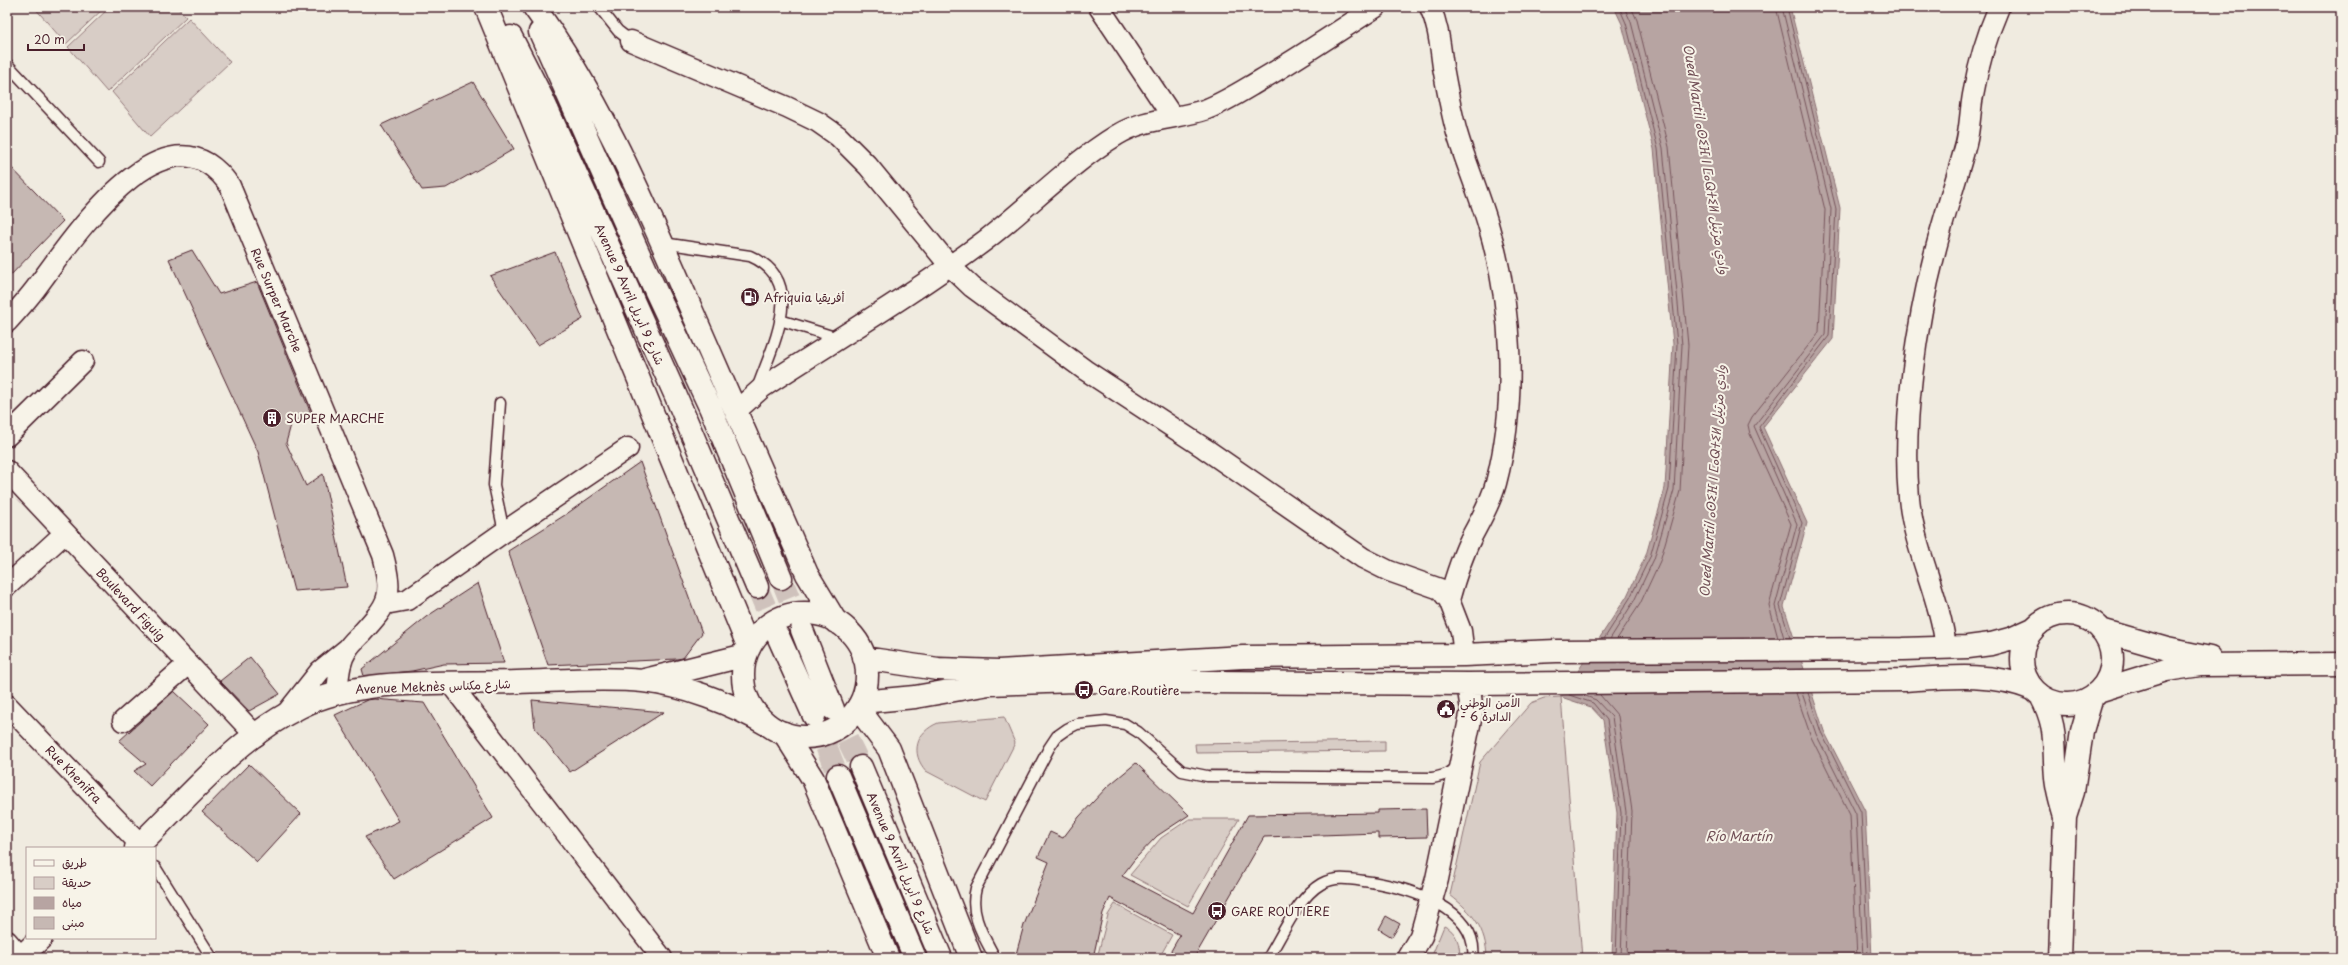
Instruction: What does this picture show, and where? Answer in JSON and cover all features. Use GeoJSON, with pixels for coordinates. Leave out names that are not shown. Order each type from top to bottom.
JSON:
{"type":"FeatureCollection","features":[{"type":"Feature","properties":{"kind":"main road"},"geometry":{"type":"LineString","coordinates":[[486,7],[748,652]]}},
{"type":"Feature","properties":{"kind":"main road","name":"Avenue 9 Avril شارع 9 أبريل"},"geometry":{"type":"LineString","coordinates":[[492,7],[517,45],[542,98],[713,481],[757,587]]}},
{"type":"Feature","properties":{"kind":"main road","name":"Avenue 9 Avril شارع 9 أبريل"},"geometry":{"type":"LineString","coordinates":[[529,7],[646,270],[710,407],[781,578]]}},
{"type":"Feature","properties":{"kind":"main road"},"geometry":{"type":"LineString","coordinates":[[534,7],[564,47],[615,145],[662,243],[807,574],[836,622]]}},
{"type":"Feature","properties":{"kind":"main road"},"geometry":{"type":"LineString","coordinates":[[776,729],[799,737],[823,734],[844,723],[859,705],[866,688],[867,673],[864,658],[858,644],[849,632],[836,622],[816,614],[790,615],[767,626],[748,652],[743,675],[746,695],[776,729],[813,779],[888,958]]}},
{"type":"Feature","properties":{"kind":"main road"},"geometry":{"type":"LineString","coordinates":[[864,658],[938,668],[999,671],[1243,657],[1464,655],[1556,651],[1946,648],[1991,644],[2012,638],[2033,629],[2051,617],[2073,614],[2093,622],[2101,630],[2107,639],[2112,660],[2107,681],[2096,693],[2082,731],[2073,792],[2065,817]]}},
{"type":"Feature","properties":{"kind":"main road"},"geometry":{"type":"LineString","coordinates":[[2033,629],[2027,638],[2022,659],[2023,670],[2052,722],[2055,736],[2056,777],[2065,817],[2060,958]]}},
{"type":"Feature","properties":{"kind":"main road"},"geometry":{"type":"LineString","coordinates":[[778,636],[823,712],[802,630]]}},
{"type":"Feature","properties":{"kind":"main road"},"geometry":{"type":"LineString","coordinates":[[2101,630],[2167,649],[2235,663]]}},
{"type":"Feature","properties":{"kind":"main road","name":"Avenue Meknès شارع مكناس"},"geometry":{"type":"LineString","coordinates":[[140,847],[214,770],[256,736],[286,714],[337,691],[375,686],[450,683],[644,681],[748,652]]}},
{"type":"Feature","properties":{"kind":"main road"},"geometry":{"type":"LineString","coordinates":[[859,705],[989,684],[1082,681],[1468,684],[1903,680],[1988,677],[2019,683],[2051,702],[2072,704],[2096,693],[2166,670],[2200,665],[2235,663],[2341,664]]}},
{"type":"Feature","properties":{"kind":"main road","name":"Avenue Meknès شارع مكناس"},"geometry":{"type":"LineString","coordinates":[[644,681],[710,698],[748,713],[776,729]]}},
{"type":"Feature","properties":{"kind":"main road"},"geometry":{"type":"LineString","coordinates":[[1408,958],[1421,936],[1432,899],[1472,710],[1468,684]]}},
{"type":"Feature","properties":{"kind":"main road"},"geometry":{"type":"LineString","coordinates":[[859,705],[889,749],[971,958]]}},
{"type":"Feature","properties":{"kind":"main road","name":"Avenue 9 Avril شارع 9 أبريل"},"geometry":{"type":"LineString","coordinates":[[861,767],[941,958]]}},
{"type":"Feature","properties":{"kind":"main road","name":"Avenue 9 Avril شارع 9 أبريل"},"geometry":{"type":"LineString","coordinates":[[838,776],[916,958]]}},
{"type":"Feature","properties":{"kind":"main road"},"geometry":{"type":"LineString","coordinates":[[16,952],[39,939]]}},
{"type":"Feature","properties":{"kind":"street"},"geometry":{"type":"LineString","coordinates":[[1099,7],[1172,116]]}},
{"type":"Feature","properties":{"kind":"street"},"geometry":{"type":"LineString","coordinates":[[736,411],[755,392],[950,266],[1014,219],[1074,166],[1116,135],[1133,126],[1207,109],[1222,102],[1302,56],[1376,7]]}},
{"type":"Feature","properties":{"kind":"street"},"geometry":{"type":"LineString","coordinates":[[1430,7],[1440,39],[1443,66],[1456,132],[1488,223],[1496,255],[1503,294],[1508,352],[1507,417],[1500,467],[1489,502],[1463,556],[1449,600]]}},
{"type":"Feature","properties":{"kind":"street"},"geometry":{"type":"LineString","coordinates":[[1946,648],[1942,620],[1918,545],[1909,498],[1910,403],[1914,366],[1926,291],[1966,142],[1973,94],[1983,52],[1999,7]]}},
{"type":"Feature","properties":{"kind":"street"},"geometry":{"type":"LineString","coordinates":[[631,41],[787,107],[818,122],[838,136],[868,166],[950,266],[983,295],[1085,370],[1204,448],[1351,550],[1389,572],[1440,589],[1449,600],[1461,631],[1464,655]]}},
{"type":"Feature","properties":{"kind":"street","name":"Rue Surper Marche"},"geometry":{"type":"LineString","coordinates":[[7,322],[32,292],[62,250],[95,212],[123,184],[154,163],[167,158],[183,156],[198,158],[221,173],[230,186],[383,555],[390,578],[389,593],[385,604],[347,649],[342,660],[337,691]]}},
{"type":"Feature","properties":{"kind":"street"},"geometry":{"type":"LineString","coordinates":[[7,436],[83,361]]}},
{"type":"Feature","properties":{"kind":"street"},"geometry":{"type":"LineString","coordinates":[[385,604],[407,600],[628,448]]}},
{"type":"Feature","properties":{"kind":"street","name":"Boulevard Figuig"},"geometry":{"type":"LineString","coordinates":[[10,481],[65,532],[256,736]]}},
{"type":"Feature","properties":{"kind":"street"},"geometry":{"type":"LineString","coordinates":[[7,586],[65,532]]}},
{"type":"Feature","properties":{"kind":"street"},"geometry":{"type":"LineString","coordinates":[[286,714],[320,672],[347,649]]}},
{"type":"Feature","properties":{"kind":"street"},"geometry":{"type":"LineString","coordinates":[[123,721],[188,664]]}},
{"type":"Feature","properties":{"kind":"street"},"geometry":{"type":"LineString","coordinates":[[450,683],[589,866],[662,958]]}},
{"type":"Feature","properties":{"kind":"street","name":"Rue Khenifra"},"geometry":{"type":"LineString","coordinates":[[7,705],[140,847]]}},
{"type":"Feature","properties":{"kind":"lane"},"geometry":{"type":"LineString","coordinates":[[599,7],[618,31],[631,41]]}},
{"type":"Feature","properties":{"kind":"lane"},"geometry":{"type":"LineString","coordinates":[[7,64],[99,162]]}},
{"type":"Feature","properties":{"kind":"lane"},"geometry":{"type":"LineString","coordinates":[[662,243],[750,256],[762,261],[774,273],[783,294],[780,320],[755,392]]}},
{"type":"Feature","properties":{"kind":"lane"},"geometry":{"type":"LineString","coordinates":[[780,320],[838,338]]}},
{"type":"Feature","properties":{"kind":"lane"},"geometry":{"type":"LineString","coordinates":[[500,403],[494,485],[504,532]]}},
{"type":"Feature","properties":{"kind":"lane"},"geometry":{"type":"LineString","coordinates":[[995,958],[979,928],[974,911],[973,898],[976,888],[1049,748],[1057,736],[1078,724],[1106,721],[1125,724],[1138,732],[1182,771],[1207,776],[1432,778],[1444,776],[1453,770],[1461,758]]}},
{"type":"Feature","properties":{"kind":"lane"},"geometry":{"type":"LineString","coordinates":[[156,869],[212,958]]}},
{"type":"Feature","properties":{"kind":"lane"},"geometry":{"type":"LineString","coordinates":[[1268,958],[1303,900],[1313,889],[1326,881],[1349,878],[1396,886],[1432,899],[1463,924],[1471,937],[1473,958]]}},
{"type":"Feature","properties":{"kind":"green space"},"geometry":{"type":"Polygon","coordinates":[[[34,7],[105,7],[66,44],[34,7]]]}},
{"type":"Feature","properties":{"kind":"green space"},"geometry":{"type":"Polygon","coordinates":[[[110,7],[177,7],[186,17],[107,92],[68,47],[110,7]]]}},
{"type":"Feature","properties":{"kind":"green space"},"geometry":{"type":"Polygon","coordinates":[[[189,18],[230,62],[150,137],[112,92],[189,18]]]}},
{"type":"Feature","properties":{"kind":"green space"},"geometry":{"type":"Polygon","coordinates":[[[1561,697],[1582,958],[1487,958],[1484,938],[1477,922],[1465,908],[1450,895],[1480,762],[1531,703],[1544,698],[1561,697]]]}},
{"type":"Feature","properties":{"kind":"green space"},"geometry":{"type":"Polygon","coordinates":[[[1004,717],[1015,743],[985,802],[926,771],[921,764],[917,750],[920,737],[938,723],[1004,717]]]}},
{"type":"Feature","properties":{"kind":"green space"},"geometry":{"type":"Polygon","coordinates":[[[1385,741],[1385,751],[1196,753],[1195,744],[1385,741]]]}},
{"type":"Feature","properties":{"kind":"green space"},"geometry":{"type":"Polygon","coordinates":[[[1189,819],[1239,819],[1188,906],[1130,875],[1161,838],[1189,819]]]}},
{"type":"Feature","properties":{"kind":"green space"},"geometry":{"type":"Polygon","coordinates":[[[1115,904],[1172,935],[1159,958],[1097,958],[1108,915],[1115,904]]]}},
{"type":"Feature","properties":{"kind":"green space"},"geometry":{"type":"Polygon","coordinates":[[[1444,926],[1452,931],[1457,939],[1460,958],[1431,958],[1444,926]]]}},
{"type":"Feature","properties":{"kind":"water","name":"Río Martín"},"geometry":{"type":"Polygon","coordinates":[[[1614,7],[1790,7],[1840,208],[1833,339],[1763,427],[1807,523],[1784,607],[1824,731],[1865,811],[1872,958],[1612,958],[1617,813],[1603,720],[1591,707],[1561,697],[1627,596],[1646,555],[1665,488],[1673,344],[1654,149],[1622,24],[1614,7]]]}},
{"type":"Feature","properties":{"kind":"building"},"geometry":{"type":"Polygon","coordinates":[[[473,82],[514,149],[446,188],[422,190],[381,125],[473,82]]]}},
{"type":"Feature","properties":{"kind":"building"},"geometry":{"type":"Polygon","coordinates":[[[7,163],[63,221],[7,279],[7,163]]]}},
{"type":"Feature","properties":{"kind":"building","name":"SUPER MARCHE"},"geometry":{"type":"Polygon","coordinates":[[[192,250],[219,294],[257,282],[312,416],[292,421],[286,443],[306,486],[323,474],[347,587],[294,591],[258,452],[169,259],[192,250]]]}},
{"type":"Feature","properties":{"kind":"building"},"geometry":{"type":"Polygon","coordinates":[[[555,252],[583,319],[538,345],[490,276],[555,252]]]}},
{"type":"Feature","properties":{"kind":"building"},"geometry":{"type":"Polygon","coordinates":[[[640,462],[702,633],[683,658],[548,665],[508,551],[565,515],[640,462]]]}},
{"type":"Feature","properties":{"kind":"building"},"geometry":{"type":"Polygon","coordinates":[[[478,583],[504,663],[444,664],[412,671],[364,676],[362,669],[426,617],[478,583]]]}},
{"type":"Feature","properties":{"kind":"building"},"geometry":{"type":"Polygon","coordinates":[[[250,657],[280,694],[249,711],[220,681],[250,657]]]}},
{"type":"Feature","properties":{"kind":"building"},"geometry":{"type":"Polygon","coordinates":[[[174,691],[209,724],[150,786],[134,771],[146,764],[119,741],[174,691]]]}},
{"type":"Feature","properties":{"kind":"building"},"geometry":{"type":"Polygon","coordinates":[[[374,699],[424,703],[493,818],[394,879],[365,837],[399,821],[335,715],[367,700],[374,699]]]}},
{"type":"Feature","properties":{"kind":"building"},"geometry":{"type":"Polygon","coordinates":[[[532,700],[664,712],[570,772],[535,728],[532,700]]]}},
{"type":"Feature","properties":{"kind":"building"},"geometry":{"type":"Polygon","coordinates":[[[1136,763],[1189,815],[1157,836],[1134,860],[1122,876],[1193,913],[1248,815],[1378,813],[1378,810],[1426,809],[1427,837],[1378,838],[1378,833],[1264,837],[1194,958],[1167,958],[1180,935],[1110,898],[1103,913],[1093,958],[1015,958],[1024,925],[1049,862],[1038,857],[1050,832],[1063,838],[1079,817],[1107,787],[1136,763]]]}},
{"type":"Feature","properties":{"kind":"building"},"geometry":{"type":"Polygon","coordinates":[[[249,764],[301,814],[257,862],[202,812],[249,764]]]}},
{"type":"Feature","properties":{"kind":"building"},"geometry":{"type":"Polygon","coordinates":[[[1386,916],[1400,924],[1392,937],[1379,929],[1386,916]]]}},
{"type":"Feature","properties":{"kind":"tunnel"},"geometry":{"type":"LineString","coordinates":[[781,578],[802,630]]}},
{"type":"Feature","properties":{"kind":"tunnel"},"geometry":{"type":"LineString","coordinates":[[757,587],[778,636]]}},
{"type":"Feature","properties":{"kind":"tunnel"},"geometry":{"type":"LineString","coordinates":[[833,709],[861,767]]}},
{"type":"Feature","properties":{"kind":"tunnel"},"geometry":{"type":"LineString","coordinates":[[814,716],[838,776]]}},
{"type":"Feature","properties":{"kind":"place","name":"Afriquia أفريقيا"},"geometry":{"type":"Point","coordinates":[750,297]}},
{"type":"Feature","properties":{"kind":"place","name":"SUPER MARCHE"},"geometry":{"type":"Point","coordinates":[272,418]}},
{"type":"Feature","properties":{"kind":"place","name":"Gare Routière"},"geometry":{"type":"Point","coordinates":[1084,690]}},
{"type":"Feature","properties":{"kind":"place","name":"الأمن الوطني - الدائرة 6"},"geometry":{"type":"Point","coordinates":[1446,709]}},
{"type":"Feature","properties":{"kind":"place","name":"GARE ROUTIERE"},"geometry":{"type":"Point","coordinates":[1217,911]}},
{"type":"Feature","properties":{"kind":"water label","name":"Oued Martil ⴰⵙⵉⴼ ⵏ ⵎⴰⵕⵜⵉⵍ وادي مرتيل"},"geometry":{"type":"Point","coordinates":[1707,159]}},
{"type":"Feature","properties":{"kind":"water label","name":"Oued Martil ⴰⵙⵉⴼ ⵏ ⵎⴰⵕⵜⵉⵍ وادي مرتيل"},"geometry":{"type":"Point","coordinates":[1712,481]}}]}
